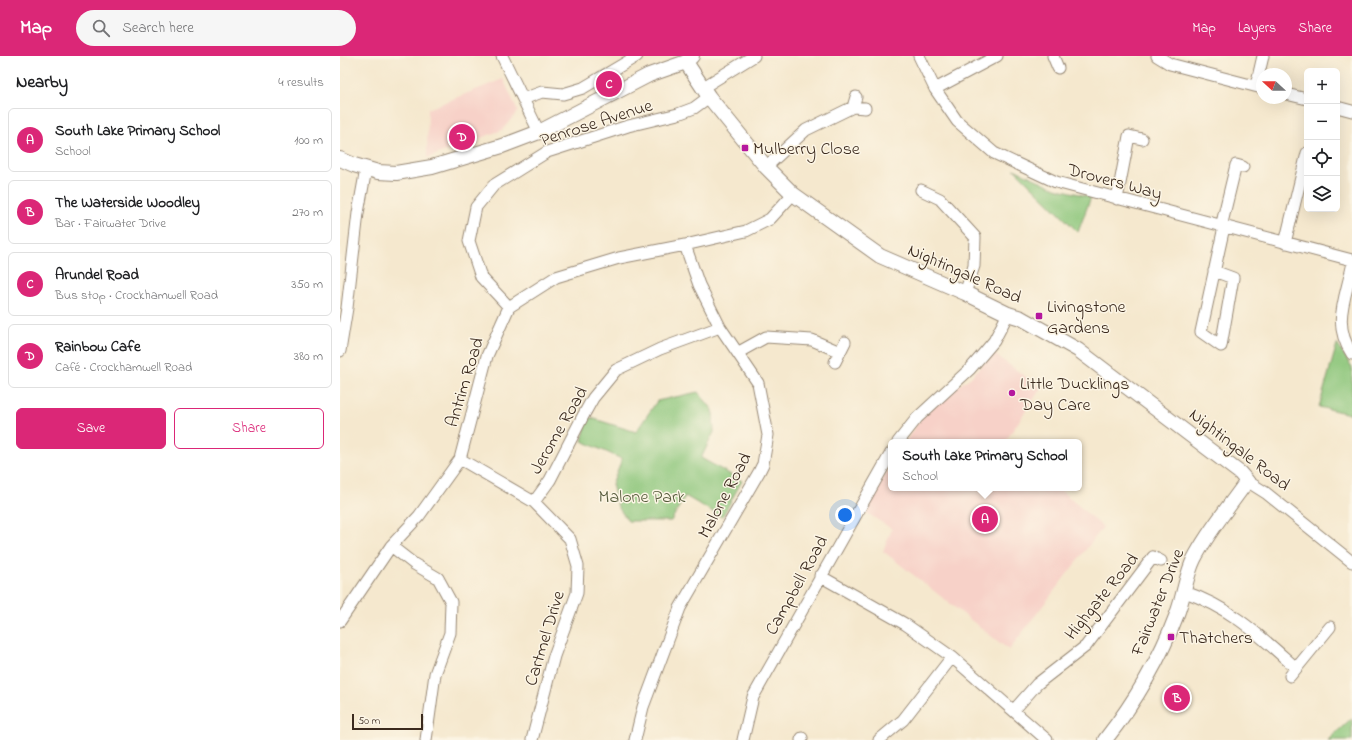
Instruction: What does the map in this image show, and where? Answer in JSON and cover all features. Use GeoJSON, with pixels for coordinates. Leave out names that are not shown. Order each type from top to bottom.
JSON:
{"type":"FeatureCollection","features":[{"type":"Feature","properties":{"kind":"street"},"geometry":{"type":"LineString","coordinates":[[502,56],[539,132]]}},
{"type":"Feature","properties":{"kind":"street"},"geometry":{"type":"LineString","coordinates":[[523,99],[542,92],[563,94],[583,88],[637,56]]}},
{"type":"Feature","properties":{"kind":"street","name":"Penrose Avenue"},"geometry":{"type":"LineString","coordinates":[[509,307],[481,277],[469,241],[476,207],[494,185],[547,152],[628,126],[678,114],[694,108],[705,93],[754,56]]}},
{"type":"Feature","properties":{"kind":"street","name":"Drovers Way"},"geometry":{"type":"LineString","coordinates":[[919,56],[935,89],[957,122],[994,153],[1056,182],[1117,200],[1352,260]]}},
{"type":"Feature","properties":{"kind":"street"},"geometry":{"type":"LineString","coordinates":[[935,89],[997,56]]}},
{"type":"Feature","properties":{"kind":"street"},"geometry":{"type":"LineString","coordinates":[[1053,56],[1058,68]]}},
{"type":"Feature","properties":{"kind":"street"},"geometry":{"type":"LineString","coordinates":[[1157,56],[1170,64],[1256,86]]}},
{"type":"Feature","properties":{"kind":"street"},"geometry":{"type":"LineString","coordinates":[[1261,68],[1263,56]]}},
{"type":"Feature","properties":{"kind":"street"},"geometry":{"type":"LineString","coordinates":[[340,159],[366,169],[396,173],[432,167],[502,146],[539,132],[650,75],[689,59]]}},
{"type":"Feature","properties":{"kind":"street","name":"Nightingale Road"},"geometry":{"type":"LineString","coordinates":[[689,59],[705,93],[766,167],[793,194],[880,256],[965,293],[1008,314],[1021,318],[1078,350],[1240,473],[1247,481],[1266,493],[1352,562]]}},
{"type":"Feature","properties":{"kind":"street"},"geometry":{"type":"LineString","coordinates":[[1292,95],[1304,98]]}},
{"type":"Feature","properties":{"kind":"street"},"geometry":{"type":"LineString","coordinates":[[766,167],[806,130],[854,102],[865,108]]}},
{"type":"Feature","properties":{"kind":"street"},"geometry":{"type":"LineString","coordinates":[[1340,108],[1352,111]]}},
{"type":"Feature","properties":{"kind":"street"},"geometry":{"type":"LineString","coordinates":[[1117,200],[1129,136],[1142,138]]}},
{"type":"Feature","properties":{"kind":"street"},"geometry":{"type":"LineString","coordinates":[[1214,271],[1233,278],[1223,346],[1201,332],[1236,165]]}},
{"type":"Feature","properties":{"kind":"street"},"geometry":{"type":"LineString","coordinates":[[1286,243],[1304,166]]}},
{"type":"Feature","properties":{"kind":"street"},"geometry":{"type":"LineString","coordinates":[[340,351],[347,308],[358,213],[366,169]]}},
{"type":"Feature","properties":{"kind":"street"},"geometry":{"type":"LineString","coordinates":[[509,307],[556,277],[619,258],[746,231],[770,219],[793,194]]}},
{"type":"Feature","properties":{"kind":"street"},"geometry":{"type":"LineString","coordinates":[[924,196],[940,200],[975,237],[974,266],[965,293]]}},
{"type":"Feature","properties":{"kind":"street","name":"Malone Road"},"geometry":{"type":"LineString","coordinates":[[635,740],[643,707],[680,608],[763,464],[768,435],[758,383],[739,352],[720,327],[699,285],[685,245]]}},
{"type":"Feature","properties":{"kind":"street"},"geometry":{"type":"LineString","coordinates":[[1352,267],[1340,322],[1344,342],[1352,354]]}},
{"type":"Feature","properties":{"kind":"street","name":"Antrim Road"},"geometry":{"type":"LineString","coordinates":[[340,621],[391,546],[419,516],[460,459],[487,356],[509,307]]}},
{"type":"Feature","properties":{"kind":"street"},"geometry":{"type":"LineString","coordinates":[[900,439],[917,418],[970,369],[994,342],[1008,314]]}},
{"type":"Feature","properties":{"kind":"street","name":"Jerome Road"},"geometry":{"type":"LineString","coordinates":[[534,502],[550,480],[582,416],[616,370],[660,349],[720,327]]}},
{"type":"Feature","properties":{"kind":"street"},"geometry":{"type":"LineString","coordinates":[[739,352],[766,337],[812,340],[842,347],[835,362]]}},
{"type":"Feature","properties":{"kind":"street","name":"Campbell Road"},"geometry":{"type":"LineString","coordinates":[[743,740],[753,697],[820,576],[888,458]]}},
{"type":"Feature","properties":{"kind":"street","name":"Cartmel Drive"},"geometry":{"type":"LineString","coordinates":[[460,459],[534,502],[570,539],[578,566],[577,593],[554,656],[532,740]]}},
{"type":"Feature","properties":{"kind":"street","name":"Fairwater Drive"},"geometry":{"type":"LineString","coordinates":[[1105,740],[1128,708],[1148,675],[1172,626],[1198,552],[1209,532],[1247,481]]}},
{"type":"Feature","properties":{"kind":"street"},"geometry":{"type":"LineString","coordinates":[[391,546],[414,564],[438,578],[451,602],[450,632],[435,674],[426,740]]}},
{"type":"Feature","properties":{"kind":"street","name":"Highgate Road"},"geometry":{"type":"LineString","coordinates":[[1014,710],[1037,684],[1086,646],[1153,556],[1161,561]]}},
{"type":"Feature","properties":{"kind":"street"},"geometry":{"type":"LineString","coordinates":[[820,576],[905,624],[952,657],[1014,710],[1041,738]]}},
{"type":"Feature","properties":{"kind":"street"},"geometry":{"type":"LineString","coordinates":[[1185,592],[1216,604],[1230,612],[1293,672],[1330,627]]}},
{"type":"Feature","properties":{"kind":"street"},"geometry":{"type":"LineString","coordinates":[[879,740],[903,720],[952,657]]}},
{"type":"Feature","properties":{"kind":"shaded area"},"geometry":{"type":"Polygon","coordinates":[[[503,79],[518,111],[502,130],[427,158],[428,109],[503,79]]]}},
{"type":"Feature","properties":{"kind":"shaded area"},"geometry":{"type":"Polygon","coordinates":[[[993,353],[1041,388],[1007,439],[907,439],[921,418],[940,398],[970,378],[993,353]]]}},
{"type":"Feature","properties":{"kind":"shaded area"},"geometry":{"type":"Polygon","coordinates":[[[888,470],[888,491],[1061,491],[1103,527],[1009,650],[883,551],[892,529],[862,510],[888,470]]]}},
{"type":"Feature","properties":{"kind":"green space"},"geometry":{"type":"Polygon","coordinates":[[[1014,169],[1055,188],[1091,197],[1078,232],[1014,169]]]}},
{"type":"Feature","properties":{"kind":"green space"},"geometry":{"type":"Polygon","coordinates":[[[1337,344],[1352,367],[1352,409],[1350,414],[1319,407],[1337,344]]]}},
{"type":"Feature","properties":{"kind":"green space","name":"Malone Park"},"geometry":{"type":"Polygon","coordinates":[[[698,392],[713,410],[714,432],[701,458],[742,481],[722,517],[685,496],[671,521],[628,521],[618,507],[612,484],[622,459],[582,441],[588,417],[636,432],[657,401],[698,392]]]}},
{"type":"Feature","properties":{"kind":"green space"},"geometry":{"type":"Polygon","coordinates":[[[1352,718],[1352,740],[1328,740],[1352,718]]]}},
{"type":"Feature","properties":{"kind":"place","name":"Arundel Road"},"geometry":{"type":"Point","coordinates":[609,84]}},
{"type":"Feature","properties":{"kind":"place","name":"Rainbow Cafe"},"geometry":{"type":"Point","coordinates":[462,137]}},
{"type":"Feature","properties":{"kind":"place","name":"Mulberry Close"},"geometry":{"type":"Point","coordinates":[745,148]}},
{"type":"Feature","properties":{"kind":"place","name":"Livingstone Gardens"},"geometry":{"type":"Point","coordinates":[1039,316]}},
{"type":"Feature","properties":{"kind":"place","name":"Little Ducklings Day Care"},"geometry":{"type":"Point","coordinates":[1012,393]}},
{"type":"Feature","properties":{"kind":"place","name":"South Lake Primary School"},"geometry":{"type":"Point","coordinates":[985,519]}},
{"type":"Feature","properties":{"kind":"place","name":"Thatchers"},"geometry":{"type":"Point","coordinates":[1171,637]}},
{"type":"Feature","properties":{"kind":"place","name":"The Waterside Woodley"},"geometry":{"type":"Point","coordinates":[1177,698]}}]}
